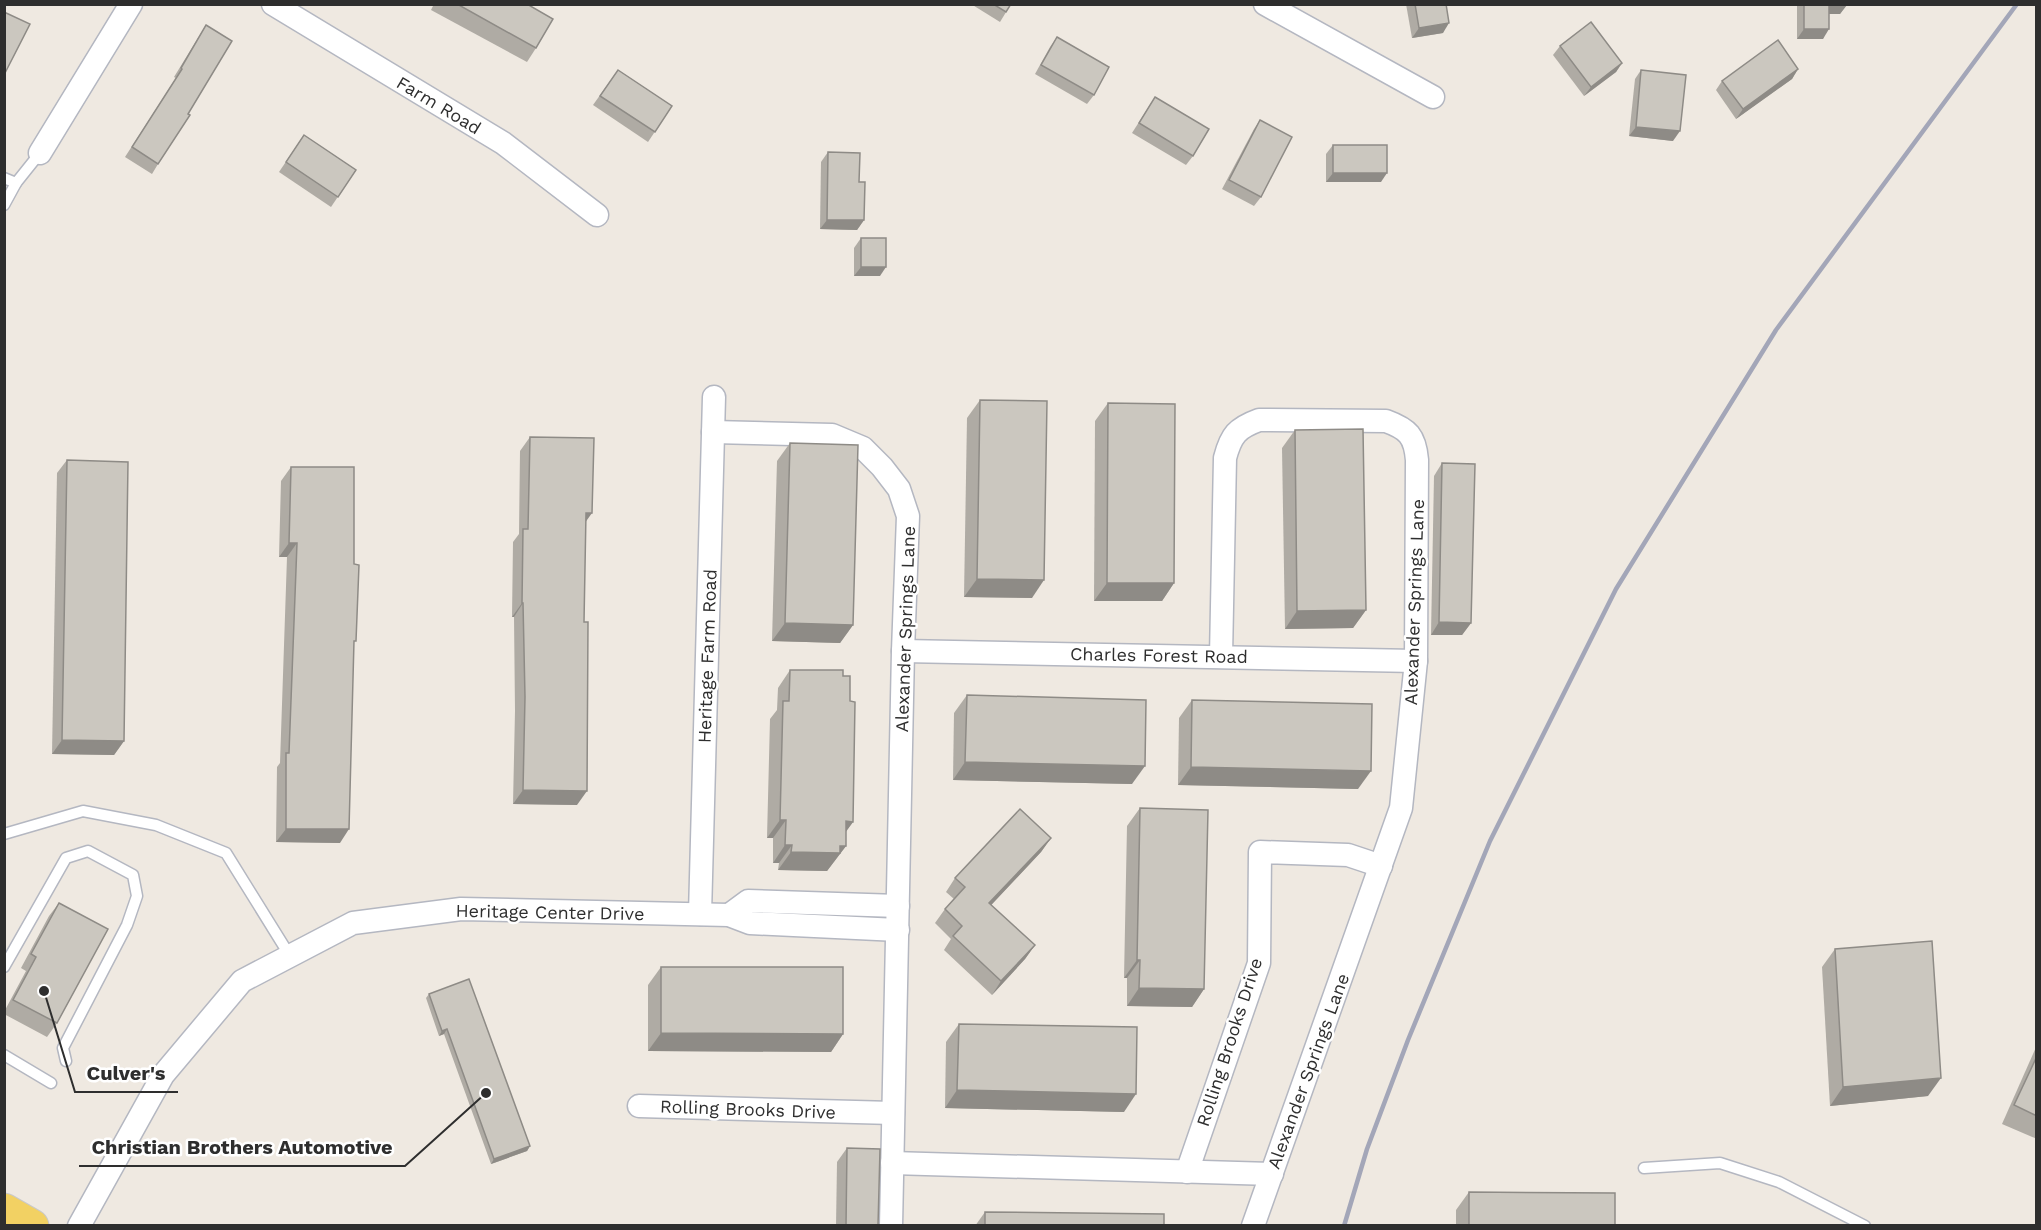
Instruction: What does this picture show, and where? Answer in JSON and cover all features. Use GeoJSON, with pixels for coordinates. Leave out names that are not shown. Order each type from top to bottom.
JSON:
{"type":"FeatureCollection","features":[{"type":"Feature","properties":{"kind":"main road"},"geometry":{"type":"LineString","coordinates":[[4,1210],[32,1226]]}},
{"type":"Feature","properties":{"kind":"street"},"geometry":{"type":"LineString","coordinates":[[40,153],[131,4]]}},
{"type":"Feature","properties":{"kind":"street","name":"Farm Road"},"geometry":{"type":"LineString","coordinates":[[273,4],[502,143],[597,215]]}},
{"type":"Feature","properties":{"kind":"street"},"geometry":{"type":"LineString","coordinates":[[1265,4],[1433,97]]}},
{"type":"Feature","properties":{"kind":"street","name":"Heritage Farm Road"},"geometry":{"type":"LineString","coordinates":[[700,914],[714,397]]}},
{"type":"Feature","properties":{"kind":"street","name":"Alexander Springs Lane"},"geometry":{"type":"LineString","coordinates":[[1221,656],[1225,458],[1229,441],[1243,426],[1259,420],[1386,421],[1401,426],[1416,442],[1418,460],[1416,661],[1401,808],[1253,1226]]}},
{"type":"Feature","properties":{"kind":"street","name":"Alexander Springs Lane"},"geometry":{"type":"LineString","coordinates":[[713,432],[832,435],[863,448],[899,489],[908,516],[891,1226]]}},
{"type":"Feature","properties":{"kind":"street","name":"Charles Forest Road"},"geometry":{"type":"LineString","coordinates":[[903,651],[1416,661]]}},
{"type":"Feature","properties":{"kind":"street","name":"Rolling Brooks Drive"},"geometry":{"type":"LineString","coordinates":[[1187,1172],[1259,963],[1260,852],[1348,855],[1381,866]]}},
{"type":"Feature","properties":{"kind":"street"},"geometry":{"type":"LineString","coordinates":[[729,915],[748,901],[898,906]]}},
{"type":"Feature","properties":{"kind":"street","name":"Heritage Center Drive"},"geometry":{"type":"LineString","coordinates":[[79,1226],[163,1075],[242,981],[353,923],[461,909],[700,914]]}},
{"type":"Feature","properties":{"kind":"street"},"geometry":{"type":"LineString","coordinates":[[700,914],[729,915],[750,923],[898,930]]}},
{"type":"Feature","properties":{"kind":"street","name":"Rolling Brooks Drive"},"geometry":{"type":"LineString","coordinates":[[639,1106],[893,1113]]}},
{"type":"Feature","properties":{"kind":"street"},"geometry":{"type":"LineString","coordinates":[[892,1163],[1272,1174]]}},
{"type":"Feature","properties":{"kind":"lane"},"geometry":{"type":"LineString","coordinates":[[4,205],[16,183],[40,153]]}},
{"type":"Feature","properties":{"kind":"lane"},"geometry":{"type":"LineString","coordinates":[[4,178],[16,183]]}},
{"type":"Feature","properties":{"kind":"lane"},"geometry":{"type":"LineString","coordinates":[[4,834],[83,812],[156,825],[220,850],[226,853],[290,956]]}},
{"type":"Feature","properties":{"kind":"lane"},"geometry":{"type":"LineString","coordinates":[[4,966],[66,858],[88,851],[133,875],[137,896],[127,925],[63,1048],[66,1061]]}},
{"type":"Feature","properties":{"kind":"lane"},"geometry":{"type":"LineString","coordinates":[[4,1055],[51,1083]]}},
{"type":"Feature","properties":{"kind":"lane"},"geometry":{"type":"LineString","coordinates":[[1644,1168],[1720,1163],[1779,1182],[1865,1226]]}},
{"type":"Feature","properties":{"kind":"building"},"geometry":{"type":"Polygon","coordinates":[[[457,4],[527,4],[553,19],[536,48],[457,4]]]}},
{"type":"Feature","properties":{"kind":"building"},"geometry":{"type":"Polygon","coordinates":[[[993,4],[1011,4],[1006,12],[993,4]]]}},
{"type":"Feature","properties":{"kind":"building"},"geometry":{"type":"Polygon","coordinates":[[[1415,4],[1446,4],[1449,23],[1419,28],[1415,4]]]}},
{"type":"Feature","properties":{"kind":"building"},"geometry":{"type":"Polygon","coordinates":[[[1804,4],[1847,5],[1829,5],[1829,29],[1804,29],[1804,4]]]}},
{"type":"Feature","properties":{"kind":"building"},"geometry":{"type":"Polygon","coordinates":[[[4,12],[30,24],[4,75],[4,12]]]}},
{"type":"Feature","properties":{"kind":"building"},"geometry":{"type":"Polygon","coordinates":[[[1591,22],[1622,63],[1591,87],[1560,46],[1591,22]]]}},
{"type":"Feature","properties":{"kind":"building"},"geometry":{"type":"Polygon","coordinates":[[[206,25],[232,41],[188,114],[190,115],[158,164],[132,147],[182,69],[206,25]]]}},
{"type":"Feature","properties":{"kind":"building"},"geometry":{"type":"Polygon","coordinates":[[[1057,37],[1109,67],[1094,95],[1041,65],[1057,37]]]}},
{"type":"Feature","properties":{"kind":"building"},"geometry":{"type":"Polygon","coordinates":[[[1778,40],[1798,69],[1743,109],[1722,81],[1778,40]]]}},
{"type":"Feature","properties":{"kind":"building"},"geometry":{"type":"Polygon","coordinates":[[[618,70],[672,106],[655,132],[600,96],[618,70]]]}},
{"type":"Feature","properties":{"kind":"building"},"geometry":{"type":"Polygon","coordinates":[[[1641,70],[1686,75],[1680,131],[1636,127],[1641,70]]]}},
{"type":"Feature","properties":{"kind":"building"},"geometry":{"type":"Polygon","coordinates":[[[1155,97],[1209,129],[1193,156],[1139,123],[1155,97]]]}},
{"type":"Feature","properties":{"kind":"building"},"geometry":{"type":"Polygon","coordinates":[[[1260,120],[1292,137],[1261,197],[1229,180],[1260,120]]]}},
{"type":"Feature","properties":{"kind":"building"},"geometry":{"type":"Polygon","coordinates":[[[304,135],[356,170],[338,197],[286,162],[304,135]]]}},
{"type":"Feature","properties":{"kind":"building"},"geometry":{"type":"Polygon","coordinates":[[[1333,145],[1387,145],[1387,173],[1333,173],[1333,145]]]}},
{"type":"Feature","properties":{"kind":"building"},"geometry":{"type":"Polygon","coordinates":[[[828,152],[860,153],[859,182],[865,182],[864,220],[827,220],[828,152]]]}},
{"type":"Feature","properties":{"kind":"building"},"geometry":{"type":"Polygon","coordinates":[[[861,238],[886,238],[886,267],[861,267],[861,238]]]}},
{"type":"Feature","properties":{"kind":"building"},"geometry":{"type":"Polygon","coordinates":[[[980,400],[1047,401],[1044,580],[977,579],[980,400]]]}},
{"type":"Feature","properties":{"kind":"building"},"geometry":{"type":"Polygon","coordinates":[[[1108,403],[1175,404],[1174,583],[1107,583],[1108,403]]]}},
{"type":"Feature","properties":{"kind":"building"},"geometry":{"type":"Polygon","coordinates":[[[1363,429],[1366,610],[1297,611],[1295,430],[1363,429]]]}},
{"type":"Feature","properties":{"kind":"building"},"geometry":{"type":"Polygon","coordinates":[[[530,437],[594,438],[592,513],[586,513],[584,622],[588,622],[587,791],[523,790],[525,697],[522,603],[523,529],[528,529],[530,437]]]}},
{"type":"Feature","properties":{"kind":"building"},"geometry":{"type":"Polygon","coordinates":[[[790,443],[858,445],[853,625],[785,623],[790,443]]]}},
{"type":"Feature","properties":{"kind":"building"},"geometry":{"type":"Polygon","coordinates":[[[67,460],[128,462],[124,741],[62,740],[67,460]]]}},
{"type":"Feature","properties":{"kind":"building"},"geometry":{"type":"Polygon","coordinates":[[[1442,463],[1475,464],[1471,623],[1439,622],[1442,463]]]}},
{"type":"Feature","properties":{"kind":"building"},"geometry":{"type":"Polygon","coordinates":[[[291,467],[354,467],[354,564],[359,565],[356,641],[354,641],[349,829],[286,829],[286,753],[289,753],[297,543],[289,543],[291,467]]]}},
{"type":"Feature","properties":{"kind":"building"},"geometry":{"type":"Polygon","coordinates":[[[790,670],[843,670],[843,676],[850,676],[850,701],[855,702],[853,822],[846,821],[846,846],[840,846],[840,853],[791,852],[792,845],[785,845],[786,820],[780,820],[783,701],[789,701],[790,670]]]}},
{"type":"Feature","properties":{"kind":"building"},"geometry":{"type":"Polygon","coordinates":[[[967,695],[1146,700],[1145,766],[965,762],[967,695]]]}},
{"type":"Feature","properties":{"kind":"building"},"geometry":{"type":"Polygon","coordinates":[[[1192,700],[1372,704],[1371,771],[1191,767],[1192,700]]]}},
{"type":"Feature","properties":{"kind":"building"},"geometry":{"type":"Polygon","coordinates":[[[1140,808],[1208,810],[1204,989],[1139,988],[1140,960],[1137,960],[1140,808]]]}},
{"type":"Feature","properties":{"kind":"building"},"geometry":{"type":"Polygon","coordinates":[[[1020,809],[1051,838],[989,903],[1035,945],[1001,981],[953,936],[962,926],[945,909],[965,887],[955,878],[1020,809]]]}},
{"type":"Feature","properties":{"kind":"building"},"geometry":{"type":"Polygon","coordinates":[[[59,903],[108,929],[57,1023],[13,1000],[36,957],[31,954],[59,903]]]}},
{"type":"Feature","properties":{"kind":"building"},"geometry":{"type":"Polygon","coordinates":[[[1932,941],[1941,1078],[1843,1087],[1835,949],[1932,941]]]}},
{"type":"Feature","properties":{"kind":"building"},"geometry":{"type":"Polygon","coordinates":[[[661,967],[843,967],[843,1034],[661,1033],[661,967]]]}},
{"type":"Feature","properties":{"kind":"building"},"geometry":{"type":"Polygon","coordinates":[[[469,979],[530,1146],[494,1159],[447,1029],[442,1031],[429,994],[469,979]]]}},
{"type":"Feature","properties":{"kind":"building"},"geometry":{"type":"Polygon","coordinates":[[[959,1024],[1137,1027],[1136,1094],[957,1090],[959,1024]]]}},
{"type":"Feature","properties":{"kind":"building"},"geometry":{"type":"Polygon","coordinates":[[[2037,1056],[2037,1116],[2014,1105],[2037,1056]]]}},
{"type":"Feature","properties":{"kind":"building"},"geometry":{"type":"Polygon","coordinates":[[[847,1148],[880,1149],[878,1226],[846,1226],[847,1148]]]}},
{"type":"Feature","properties":{"kind":"building"},"geometry":{"type":"Polygon","coordinates":[[[1469,1192],[1615,1193],[1615,1226],[1469,1226],[1469,1192]]]}},
{"type":"Feature","properties":{"kind":"building"},"geometry":{"type":"Polygon","coordinates":[[[985,1212],[1164,1214],[1164,1226],[985,1226],[985,1212]]]}},
{"type":"Feature","properties":{"kind":"railway"},"geometry":{"type":"LineString","coordinates":[[1344,1226],[1367,1149],[1408,1040],[1490,841],[1616,589],[1776,330],[2017,4]]}},
{"type":"Feature","properties":{"kind":"place","name":"Culver's"},"geometry":{"type":"Point","coordinates":[44,991]}},
{"type":"Feature","properties":{"kind":"place","name":"Christian Brothers Automotive"},"geometry":{"type":"Point","coordinates":[486,1093]}}]}
